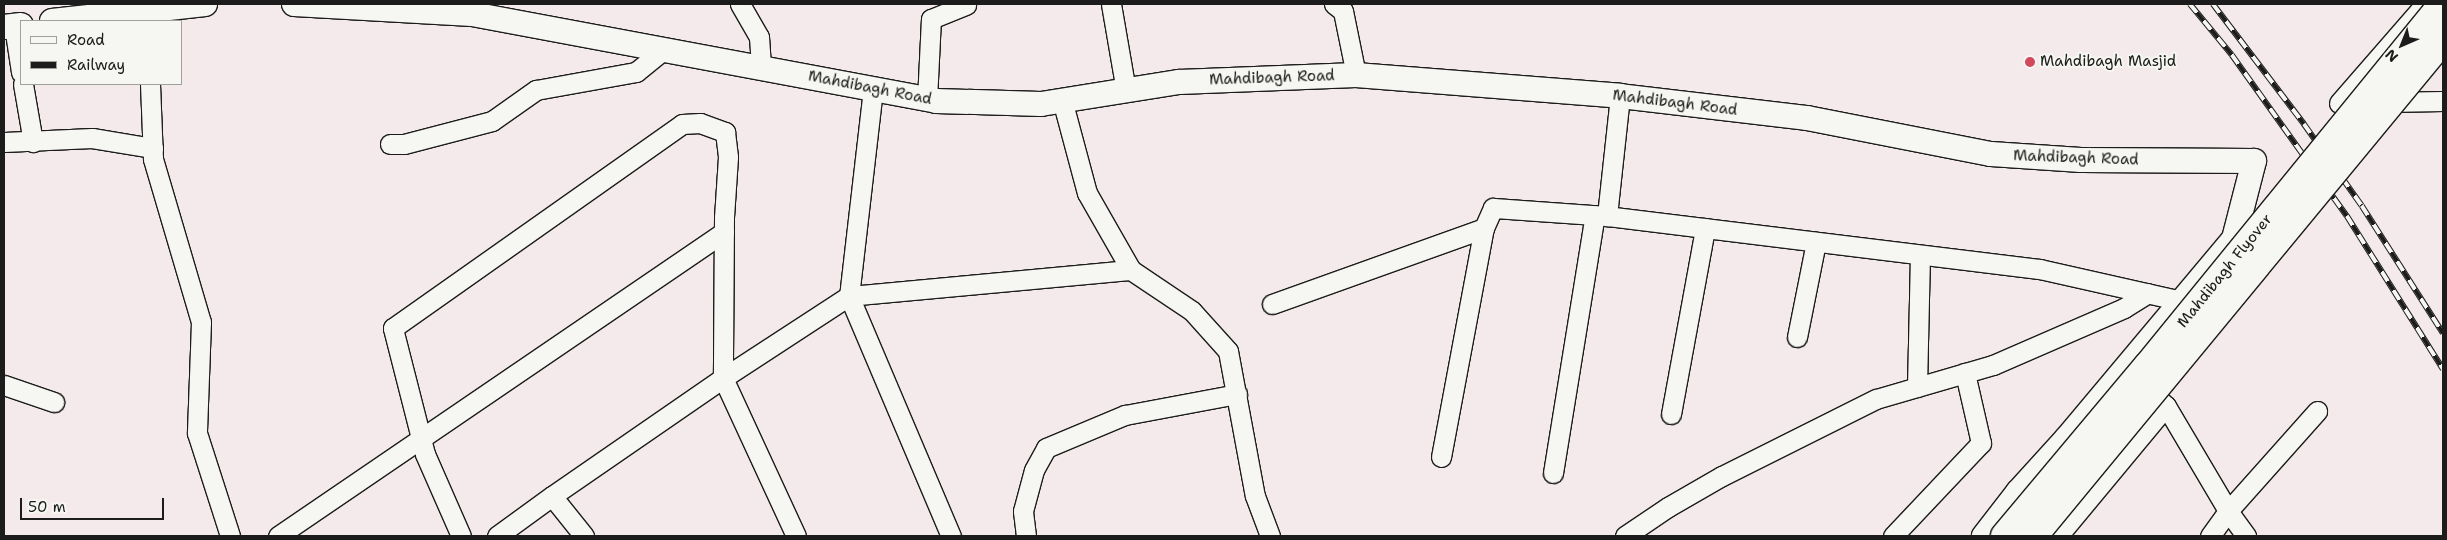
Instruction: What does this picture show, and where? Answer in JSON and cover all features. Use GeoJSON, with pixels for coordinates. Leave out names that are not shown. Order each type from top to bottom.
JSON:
{"type":"FeatureCollection","features":[{"type":"Feature","properties":{"kind":"main road","name":"Mahdibagh Flyover"},"geometry":{"type":"LineString","coordinates":[[2005,536],[2147,367],[2443,4]]}},
{"type":"Feature","properties":{"kind":"main road","name":"Mahdibagh Flyover"},"geometry":{"type":"LineString","coordinates":[[2034,536],[2443,39]]}},
{"type":"Feature","properties":{"kind":"street"},"geometry":{"type":"LineString","coordinates":[[71,20],[147,16],[205,4]]}},
{"type":"Feature","properties":{"kind":"street","name":"Mahdibagh Road"},"geometry":{"type":"LineString","coordinates":[[294,4],[472,14],[761,67],[926,100],[1041,104],[1179,82],[1356,75],[1620,96],[1807,118],[1990,154],[2081,160],[2254,161],[2234,239],[2182,301]]}},
{"type":"Feature","properties":{"kind":"street"},"geometry":{"type":"LineString","coordinates":[[740,4],[759,37],[761,67]]}},
{"type":"Feature","properties":{"kind":"street"},"geometry":{"type":"LineString","coordinates":[[1111,4],[1126,90]]}},
{"type":"Feature","properties":{"kind":"street"},"geometry":{"type":"LineString","coordinates":[[1334,4],[1343,12],[1356,75]]}},
{"type":"Feature","properties":{"kind":"street"},"geometry":{"type":"LineString","coordinates":[[2425,4],[2339,103],[2443,101]]}},
{"type":"Feature","properties":{"kind":"street"},"geometry":{"type":"LineString","coordinates":[[926,100],[931,19],[966,5]]}},
{"type":"Feature","properties":{"kind":"street"},"geometry":{"type":"LineString","coordinates":[[13,26],[20,66]]}},
{"type":"Feature","properties":{"kind":"street"},"geometry":{"type":"LineString","coordinates":[[390,144],[404,144],[492,121],[536,90],[636,72],[664,49]]}},
{"type":"Feature","properties":{"kind":"street"},"geometry":{"type":"LineString","coordinates":[[23,85],[33,142]]}},
{"type":"Feature","properties":{"kind":"street"},"geometry":{"type":"LineString","coordinates":[[150,85],[153,158],[201,322],[197,433],[230,536]]}},
{"type":"Feature","properties":{"kind":"street"},"geometry":{"type":"LineString","coordinates":[[873,89],[849,296],[951,536]]}},
{"type":"Feature","properties":{"kind":"street"},"geometry":{"type":"LineString","coordinates":[[1553,473],[1601,216],[1620,96]]}},
{"type":"Feature","properties":{"kind":"street"},"geometry":{"type":"LineString","coordinates":[[1062,100],[1087,194],[1131,270],[1192,311],[1228,351],[1255,496],[1270,536]]}},
{"type":"Feature","properties":{"kind":"street"},"geometry":{"type":"LineString","coordinates":[[461,536],[426,454],[393,328],[682,124],[700,123],[725,132],[728,157],[724,232],[723,378],[796,536]]}},
{"type":"Feature","properties":{"kind":"street"},"geometry":{"type":"LineString","coordinates":[[4,142],[92,138],[153,148]]}},
{"type":"Feature","properties":{"kind":"street"},"geometry":{"type":"LineString","coordinates":[[1441,457],[1484,228],[1493,208],[1601,216],[2040,269],[2182,301],[2018,492],[1984,536]]}},
{"type":"Feature","properties":{"kind":"street"},"geometry":{"type":"LineString","coordinates":[[1272,304],[1484,228]]}},
{"type":"Feature","properties":{"kind":"street"},"geometry":{"type":"LineString","coordinates":[[1671,414],[1706,228]]}},
{"type":"Feature","properties":{"kind":"street"},"geometry":{"type":"LineString","coordinates":[[278,536],[724,232]]}},
{"type":"Feature","properties":{"kind":"street"},"geometry":{"type":"LineString","coordinates":[[1797,337],[1816,242]]}},
{"type":"Feature","properties":{"kind":"street"},"geometry":{"type":"LineString","coordinates":[[1917,386],[1920,255]]}},
{"type":"Feature","properties":{"kind":"street"},"geometry":{"type":"LineString","coordinates":[[497,536],[723,378],[849,296],[1131,270]]}},
{"type":"Feature","properties":{"kind":"street"},"geometry":{"type":"LineString","coordinates":[[1625,536],[1668,507],[1731,472],[1876,399],[1993,365],[2124,308],[2148,293]]}},
{"type":"Feature","properties":{"kind":"street"},"geometry":{"type":"LineString","coordinates":[[2126,366],[2166,406],[2228,511],[2246,536]]}},
{"type":"Feature","properties":{"kind":"street"},"geometry":{"type":"LineString","coordinates":[[1893,536],[1981,443],[1965,373]]}},
{"type":"Feature","properties":{"kind":"street"},"geometry":{"type":"LineString","coordinates":[[4,385],[54,402]]}},
{"type":"Feature","properties":{"kind":"street"},"geometry":{"type":"LineString","coordinates":[[1026,536],[1022,511],[1034,470],[1046,448],[1125,415],[1237,394]]}},
{"type":"Feature","properties":{"kind":"street"},"geometry":{"type":"LineString","coordinates":[[2058,536],[2166,406]]}},
{"type":"Feature","properties":{"kind":"street"},"geometry":{"type":"LineString","coordinates":[[2210,536],[2228,511],[2318,411]]}},
{"type":"Feature","properties":{"kind":"street"},"geometry":{"type":"LineString","coordinates":[[552,496],[584,536]]}},
{"type":"Feature","properties":{"kind":"railway"},"geometry":{"type":"LineString","coordinates":[[2190,4],[2232,55],[2347,216],[2443,369]]}},
{"type":"Feature","properties":{"kind":"railway"},"geometry":{"type":"LineString","coordinates":[[2213,4],[2304,124],[2362,206],[2443,333]]}},
{"type":"Feature","properties":{"kind":"place","name":"Mahdibagh Masjid"},"geometry":{"type":"Point","coordinates":[2030,62]}}]}
